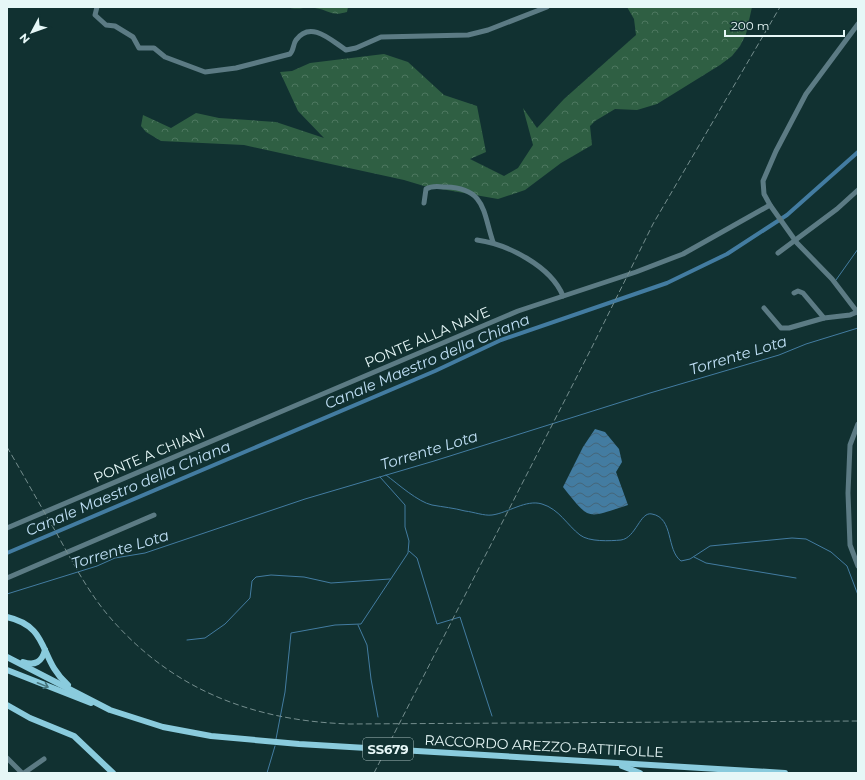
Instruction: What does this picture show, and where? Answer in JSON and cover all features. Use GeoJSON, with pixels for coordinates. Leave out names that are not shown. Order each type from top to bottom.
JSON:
{"type":"FeatureCollection","features":[{"type":"Feature","properties":{"kind":"main road"},"geometry":{"type":"LineString","coordinates":[[7,617],[28,624],[39,637],[56,673],[77,692]]}},
{"type":"Feature","properties":{"kind":"main road"},"geometry":{"type":"LineString","coordinates":[[7,656],[34,664],[43,657],[45,650]]}},
{"type":"Feature","properties":{"kind":"main road","name":"RACCORDO AREZZO-BATTIFOLLE"},"geometry":{"type":"LineString","coordinates":[[7,656],[110,710],[163,727],[211,736],[299,744],[785,773]]}},
{"type":"Feature","properties":{"kind":"main road"},"geometry":{"type":"LineString","coordinates":[[7,670],[110,710]]}},
{"type":"Feature","properties":{"kind":"main road"},"geometry":{"type":"LineString","coordinates":[[7,705],[30,718],[74,736],[113,773]]}},
{"type":"Feature","properties":{"kind":"main road"},"geometry":{"type":"LineString","coordinates":[[610,762],[633,769],[640,773]]}},
{"type":"Feature","properties":{"kind":"street"},"geometry":{"type":"LineString","coordinates":[[98,7],[95,15],[99,20],[108,25],[111,24],[115,26],[133,37],[139,48],[154,48],[165,57],[205,72],[236,68],[290,54],[296,40],[308,32],[324,34],[346,50],[356,48],[381,37],[452,37],[475,33],[520,19],[547,7]]}},
{"type":"Feature","properties":{"kind":"street"},"geometry":{"type":"LineString","coordinates":[[764,308],[781,328],[789,328],[824,318],[858,313],[832,280],[797,242],[771,206],[764,194],[763,181],[776,150],[806,94],[858,24]]}},
{"type":"Feature","properties":{"kind":"street"},"geometry":{"type":"LineString","coordinates":[[424,203],[426,189],[432,185],[456,187],[473,193],[478,197],[484,209],[493,242]]}},
{"type":"Feature","properties":{"kind":"street"},"geometry":{"type":"LineString","coordinates":[[778,253],[837,209],[858,190]]}},
{"type":"Feature","properties":{"kind":"street","name":"PONTE ALLA NAVE"},"geometry":{"type":"LineString","coordinates":[[301,404],[518,311],[636,272],[683,254],[771,206]]}},
{"type":"Feature","properties":{"kind":"street"},"geometry":{"type":"LineString","coordinates":[[477,240],[493,242],[534,263],[557,284],[564,296]]}},
{"type":"Feature","properties":{"kind":"street"},"geometry":{"type":"LineString","coordinates":[[794,293],[798,290],[803,292],[824,318]]}},
{"type":"Feature","properties":{"kind":"street","name":"PONTE A CHIANI"},"geometry":{"type":"LineString","coordinates":[[7,528],[301,404]]}},
{"type":"Feature","properties":{"kind":"street"},"geometry":{"type":"LineString","coordinates":[[858,424],[850,445],[848,493],[850,545],[858,566]]}},
{"type":"Feature","properties":{"kind":"street"},"geometry":{"type":"LineString","coordinates":[[7,578],[154,515]]}},
{"type":"Feature","properties":{"kind":"street"},"geometry":{"type":"LineString","coordinates":[[7,758],[23,773],[44,759]]}},
{"type":"Feature","properties":{"kind":"green space"},"geometry":{"type":"Polygon","coordinates":[[[286,7],[348,7],[347,12],[337,14],[315,8],[295,9],[286,7]]]}},
{"type":"Feature","properties":{"kind":"green space"},"geometry":{"type":"Polygon","coordinates":[[[627,7],[752,7],[746,34],[740,46],[732,56],[657,104],[637,110],[615,109],[595,121],[590,126],[592,145],[561,163],[525,190],[498,199],[424,186],[404,180],[244,145],[161,141],[146,132],[141,126],[143,115],[171,128],[196,113],[219,118],[276,122],[324,138],[298,111],[280,72],[292,71],[310,63],[384,54],[408,62],[444,95],[477,106],[486,152],[470,159],[504,176],[518,168],[533,145],[523,108],[537,128],[564,99],[636,35],[634,19],[627,7]]]}},
{"type":"Feature","properties":{"kind":"water"},"geometry":{"type":"Polygon","coordinates":[[[595,429],[605,432],[619,449],[622,462],[616,472],[628,505],[604,513],[590,514],[585,512],[579,506],[563,487],[583,447],[595,429]]]}},
{"type":"Feature","properties":{"kind":"waterway","name":"Canale Maestro della Chiana"},"geometry":{"type":"LineString","coordinates":[[7,553],[435,371],[501,340],[667,283],[727,254],[787,215],[858,152]]}},
{"type":"Feature","properties":{"kind":"waterway"},"geometry":{"type":"LineString","coordinates":[[836,280],[858,249]]}},
{"type":"Feature","properties":{"kind":"waterway","name":"Torrente Lota"},"geometry":{"type":"LineString","coordinates":[[7,594],[97,566],[115,558],[145,553],[305,499],[779,355],[806,344],[858,328]]}},
{"type":"Feature","properties":{"kind":"waterway"},"geometry":{"type":"LineString","coordinates":[[386,475],[408,492],[432,505],[492,515],[530,503],[542,504],[558,513],[580,535],[594,540],[606,541],[621,540],[626,538],[644,517],[648,514],[652,514],[664,521],[673,550],[681,561],[690,559],[710,546],[792,538],[806,539],[831,552],[847,566],[858,595]]}},
{"type":"Feature","properties":{"kind":"waterway"},"geometry":{"type":"LineString","coordinates":[[276,739],[285,692],[291,633],[335,625],[361,624],[408,553],[409,541],[405,527],[405,505],[380,477]]}},
{"type":"Feature","properties":{"kind":"waterway"},"geometry":{"type":"LineString","coordinates":[[409,551],[417,558],[437,624],[460,617],[492,716]]}},
{"type":"Feature","properties":{"kind":"waterway"},"geometry":{"type":"LineString","coordinates":[[694,557],[706,563],[796,578]]}},
{"type":"Feature","properties":{"kind":"waterway"},"geometry":{"type":"LineString","coordinates":[[187,640],[205,638],[225,624],[250,598],[252,581],[256,577],[271,575],[304,577],[331,583],[390,579]]}},
{"type":"Feature","properties":{"kind":"waterway"},"geometry":{"type":"LineString","coordinates":[[358,625],[367,645],[378,717]]}},
{"type":"Feature","properties":{"kind":"waterway"},"geometry":{"type":"LineString","coordinates":[[267,773],[275,746]]}},
{"type":"Feature","properties":{"kind":"railway"},"geometry":{"type":"LineString","coordinates":[[374,773],[592,347],[653,224],[780,7]]}},
{"type":"Feature","properties":{"kind":"railway"},"geometry":{"type":"LineString","coordinates":[[7,447],[80,575],[107,614],[132,640],[158,663],[186,681],[216,696],[247,708],[314,722],[350,724],[858,721]]}}]}
